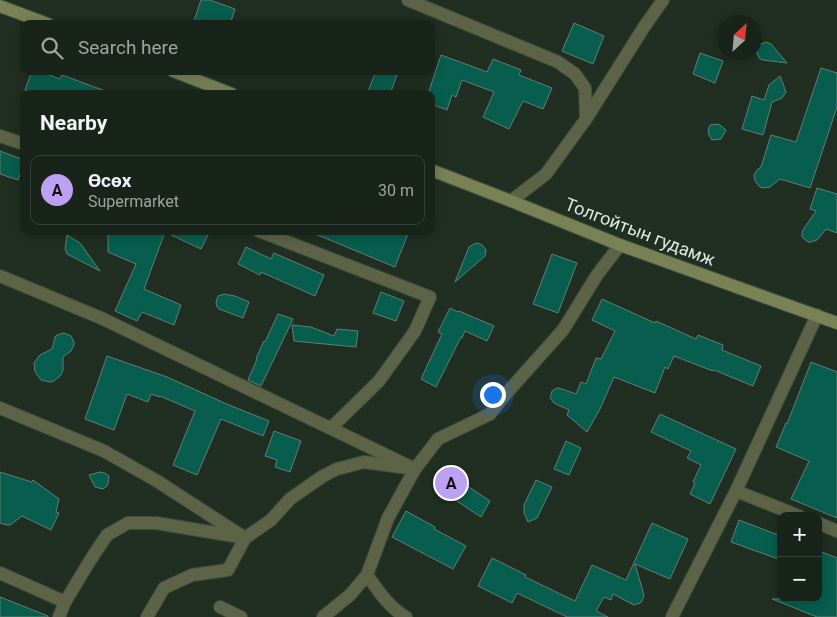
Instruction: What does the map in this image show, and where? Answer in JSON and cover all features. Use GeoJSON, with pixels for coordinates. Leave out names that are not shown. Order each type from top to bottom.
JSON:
{"type":"FeatureCollection","features":[{"type":"Feature","properties":{"kind":"main road"},"geometry":{"type":"LineString","coordinates":[[0,6],[37,20]]}},
{"type":"Feature","properties":{"kind":"main road"},"geometry":{"type":"LineString","coordinates":[[183,75],[222,90]]}},
{"type":"Feature","properties":{"kind":"main road","name":"Толгойтын гудамж"},"geometry":{"type":"LineString","coordinates":[[435,172],[511,200],[620,245],[837,322]]}},
{"type":"Feature","properties":{"kind":"street"},"geometry":{"type":"LineString","coordinates":[[408,0],[558,62],[575,74],[585,88],[586,119]]}},
{"type":"Feature","properties":{"kind":"street"},"geometry":{"type":"LineString","coordinates":[[511,200],[546,174],[586,119],[663,0]]}},
{"type":"Feature","properties":{"kind":"street"},"geometry":{"type":"LineString","coordinates":[[0,136],[20,143]]}},
{"type":"Feature","properties":{"kind":"street"},"geometry":{"type":"LineString","coordinates":[[269,235],[430,297],[415,331],[380,381],[332,428]]}},
{"type":"Feature","properties":{"kind":"street"},"geometry":{"type":"LineString","coordinates":[[323,617],[350,595],[367,575],[388,518],[415,469],[438,439],[490,414],[563,330],[597,275],[620,245]]}},
{"type":"Feature","properties":{"kind":"street"},"geometry":{"type":"LineString","coordinates":[[0,276],[101,318],[415,469]]}},
{"type":"Feature","properties":{"kind":"street"},"geometry":{"type":"LineString","coordinates":[[675,616],[736,491],[817,315]]}},
{"type":"Feature","properties":{"kind":"street"},"geometry":{"type":"LineString","coordinates":[[0,408],[104,451],[157,481],[245,538]]}},
{"type":"Feature","properties":{"kind":"street"},"geometry":{"type":"LineString","coordinates":[[147,617],[164,588],[192,574],[228,570],[245,538],[271,520],[290,499],[323,476],[336,469],[364,462],[415,469]]}},
{"type":"Feature","properties":{"kind":"street"},"geometry":{"type":"LineString","coordinates":[[736,491],[789,512]]}},
{"type":"Feature","properties":{"kind":"street"},"geometry":{"type":"LineString","coordinates":[[59,617],[65,602],[107,535],[128,524],[156,523],[245,538]]}},
{"type":"Feature","properties":{"kind":"street"},"geometry":{"type":"LineString","coordinates":[[822,525],[837,531]]}},
{"type":"Feature","properties":{"kind":"street"},"geometry":{"type":"LineString","coordinates":[[0,574],[65,602]]}},
{"type":"Feature","properties":{"kind":"street"},"geometry":{"type":"LineString","coordinates":[[367,575],[382,596],[406,617]]}},
{"type":"Feature","properties":{"kind":"street"},"geometry":{"type":"LineString","coordinates":[[220,607],[241,617]]}},
{"type":"Feature","properties":{"kind":"building"},"geometry":{"type":"Polygon","coordinates":[[[201,0],[210,0],[235,9],[231,20],[194,20],[201,0]]]}},
{"type":"Feature","properties":{"kind":"building"},"geometry":{"type":"Polygon","coordinates":[[[574,23],[604,36],[593,64],[562,51],[574,23]]]}},
{"type":"Feature","properties":{"kind":"building"},"geometry":{"type":"Polygon","coordinates":[[[766,42],[771,44],[787,63],[762,60],[762,44],[766,42]]]}},
{"type":"Feature","properties":{"kind":"building"},"geometry":{"type":"Polygon","coordinates":[[[700,53],[723,61],[715,83],[693,74],[700,53]]]}},
{"type":"Feature","properties":{"kind":"building"},"geometry":{"type":"Polygon","coordinates":[[[441,55],[487,72],[493,59],[521,70],[519,75],[552,88],[543,109],[523,101],[509,129],[483,117],[494,92],[462,80],[456,97],[452,95],[447,110],[435,106],[435,90],[429,90],[441,55]]]}},
{"type":"Feature","properties":{"kind":"building"},"geometry":{"type":"Polygon","coordinates":[[[821,68],[837,73],[837,107],[810,188],[780,179],[770,187],[760,187],[755,181],[754,175],[761,167],[771,135],[796,142],[821,68]]]}},
{"type":"Feature","properties":{"kind":"building"},"geometry":{"type":"Polygon","coordinates":[[[31,75],[50,75],[60,79],[62,75],[103,90],[25,90],[31,75]]]}},
{"type":"Feature","properties":{"kind":"building"},"geometry":{"type":"Polygon","coordinates":[[[374,75],[397,75],[391,90],[369,90],[374,75]]]}},
{"type":"Feature","properties":{"kind":"building"},"geometry":{"type":"Polygon","coordinates":[[[780,76],[786,92],[782,98],[772,102],[763,135],[742,129],[752,96],[764,100],[769,85],[780,76]]]}},
{"type":"Feature","properties":{"kind":"building"},"geometry":{"type":"Polygon","coordinates":[[[710,125],[720,125],[726,130],[721,139],[712,140],[708,130],[710,125]]]}},
{"type":"Feature","properties":{"kind":"building"},"geometry":{"type":"Polygon","coordinates":[[[0,151],[20,158],[18,180],[0,174],[0,151]]]}},
{"type":"Feature","properties":{"kind":"building"},"geometry":{"type":"Polygon","coordinates":[[[817,188],[837,194],[837,233],[826,229],[817,240],[808,242],[802,237],[802,233],[816,211],[810,209],[817,188]]]}},
{"type":"Feature","properties":{"kind":"building"},"geometry":{"type":"Polygon","coordinates":[[[67,235],[80,243],[100,271],[67,254],[65,249],[67,235]]]}},
{"type":"Feature","properties":{"kind":"building"},"geometry":{"type":"Polygon","coordinates":[[[108,235],[164,235],[144,289],[181,305],[174,325],[142,312],[137,321],[115,311],[136,264],[108,252],[108,235]]]}},
{"type":"Feature","properties":{"kind":"building"},"geometry":{"type":"Polygon","coordinates":[[[171,235],[208,235],[201,249],[171,235]]]}},
{"type":"Feature","properties":{"kind":"building"},"geometry":{"type":"Polygon","coordinates":[[[318,235],[407,235],[395,267],[318,235]]]}},
{"type":"Feature","properties":{"kind":"building"},"geometry":{"type":"Polygon","coordinates":[[[477,243],[486,250],[485,256],[455,282],[469,247],[477,243]]]}},
{"type":"Feature","properties":{"kind":"building"},"geometry":{"type":"Polygon","coordinates":[[[246,247],[271,259],[274,253],[324,275],[315,296],[261,272],[260,275],[238,264],[246,247]]]}},
{"type":"Feature","properties":{"kind":"building"},"geometry":{"type":"Polygon","coordinates":[[[552,254],[577,263],[558,313],[533,304],[552,254]]]}},
{"type":"Feature","properties":{"kind":"building"},"geometry":{"type":"Polygon","coordinates":[[[381,292],[404,301],[396,321],[373,313],[381,292]]]}},
{"type":"Feature","properties":{"kind":"building"},"geometry":{"type":"Polygon","coordinates":[[[224,294],[249,302],[243,318],[217,307],[218,296],[224,294]]]}},
{"type":"Feature","properties":{"kind":"building"},"geometry":{"type":"Polygon","coordinates":[[[602,299],[696,339],[698,335],[723,345],[722,350],[761,366],[753,386],[674,356],[668,369],[665,367],[655,393],[614,377],[600,409],[587,432],[567,415],[569,410],[554,403],[550,398],[552,391],[557,388],[576,394],[581,382],[586,384],[596,358],[601,359],[615,331],[592,320],[602,299]]]}},
{"type":"Feature","properties":{"kind":"building"},"geometry":{"type":"Polygon","coordinates":[[[450,308],[494,326],[487,341],[465,331],[436,387],[421,379],[442,334],[438,332],[450,308]]]}},
{"type":"Feature","properties":{"kind":"building"},"geometry":{"type":"Polygon","coordinates":[[[278,314],[293,319],[261,386],[248,380],[256,358],[278,314]]]}},
{"type":"Feature","properties":{"kind":"building"},"geometry":{"type":"Polygon","coordinates":[[[292,325],[311,327],[334,336],[337,329],[358,331],[356,347],[294,341],[292,325]]]}},
{"type":"Feature","properties":{"kind":"building"},"geometry":{"type":"Polygon","coordinates":[[[64,333],[71,336],[74,345],[71,351],[63,357],[61,375],[50,382],[41,380],[35,372],[34,363],[40,355],[52,349],[57,335],[64,333]]]}},
{"type":"Feature","properties":{"kind":"building"},"geometry":{"type":"Polygon","coordinates":[[[107,356],[167,377],[269,421],[263,436],[221,419],[197,475],[173,465],[195,411],[160,396],[151,394],[148,402],[127,394],[114,430],[85,419],[107,356]]]}},
{"type":"Feature","properties":{"kind":"building"},"geometry":{"type":"Polygon","coordinates":[[[811,362],[837,372],[837,518],[791,499],[809,461],[776,447],[811,362]]]}},
{"type":"Feature","properties":{"kind":"building"},"geometry":{"type":"Polygon","coordinates":[[[660,414],[736,449],[710,504],[690,494],[701,465],[687,458],[691,451],[651,432],[660,414]]]}},
{"type":"Feature","properties":{"kind":"building"},"geometry":{"type":"Polygon","coordinates":[[[274,431],[301,441],[290,472],[275,467],[277,460],[265,456],[274,431]]]}},
{"type":"Feature","properties":{"kind":"building"},"geometry":{"type":"Polygon","coordinates":[[[566,441],[581,448],[569,475],[554,469],[566,441]]]}},
{"type":"Feature","properties":{"kind":"building"},"geometry":{"type":"Polygon","coordinates":[[[447,466],[464,481],[463,483],[490,501],[481,517],[452,498],[434,482],[447,466]]]}},
{"type":"Feature","properties":{"kind":"building"},"geometry":{"type":"Polygon","coordinates":[[[0,472],[32,482],[33,480],[59,499],[56,512],[59,513],[51,530],[22,516],[10,525],[0,523],[0,472]]]}},
{"type":"Feature","properties":{"kind":"building"},"geometry":{"type":"Polygon","coordinates":[[[100,472],[109,476],[108,484],[103,489],[95,487],[89,475],[100,472]]]}},
{"type":"Feature","properties":{"kind":"building"},"geometry":{"type":"Polygon","coordinates":[[[536,480],[552,487],[537,518],[528,522],[524,513],[524,505],[536,480]]]}},
{"type":"Feature","properties":{"kind":"building"},"geometry":{"type":"Polygon","coordinates":[[[406,511],[466,546],[453,569],[392,537],[406,511]]]}},
{"type":"Feature","properties":{"kind":"building"},"geometry":{"type":"Polygon","coordinates":[[[739,520],[777,534],[777,559],[731,542],[739,520]]]}},
{"type":"Feature","properties":{"kind":"building"},"geometry":{"type":"Polygon","coordinates":[[[652,523],[688,539],[670,579],[635,564],[644,595],[642,601],[634,605],[613,594],[611,600],[604,597],[596,611],[608,617],[567,617],[517,593],[512,603],[478,586],[492,558],[526,575],[525,577],[575,601],[592,565],[626,580],[652,523]]]}},
{"type":"Feature","properties":{"kind":"building"},"geometry":{"type":"Polygon","coordinates":[[[822,552],[837,558],[837,617],[817,617],[780,602],[822,602],[822,552]]]}},
{"type":"Feature","properties":{"kind":"building"},"geometry":{"type":"Polygon","coordinates":[[[0,597],[48,616],[48,617],[0,617],[0,597]]]}},
{"type":"Feature","properties":{"kind":"place","name":"Өсөх"},"geometry":{"type":"Point","coordinates":[451,483]}}]}
